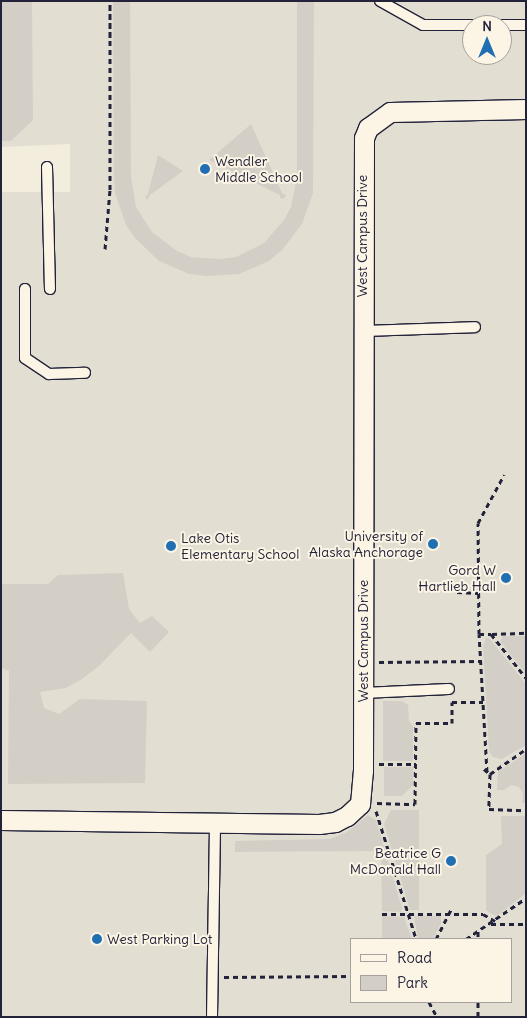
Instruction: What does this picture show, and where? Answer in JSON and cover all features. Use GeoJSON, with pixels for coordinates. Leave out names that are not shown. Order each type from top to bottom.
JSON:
{"type":"FeatureCollection","features":[{"type":"Feature","properties":{"kind":"street","name":"West Campus Drive"},"geometry":{"type":"LineString","coordinates":[[1,820],[319,824],[335,822],[347,816],[360,804],[362,792],[363,693],[362,155],[368,128],[390,112],[526,110]]}},
{"type":"Feature","properties":{"kind":"lane"},"geometry":{"type":"LineString","coordinates":[[380,1],[423,25],[462,25]]}},
{"type":"Feature","properties":{"kind":"lane"},"geometry":{"type":"LineString","coordinates":[[512,25],[526,25]]}},
{"type":"Feature","properties":{"kind":"lane"},"geometry":{"type":"LineString","coordinates":[[47,167],[50,288]]}},
{"type":"Feature","properties":{"kind":"lane"},"geometry":{"type":"LineString","coordinates":[[25,288],[25,358],[49,374],[85,372]]}},
{"type":"Feature","properties":{"kind":"lane"},"geometry":{"type":"LineString","coordinates":[[362,330],[475,327]]}},
{"type":"Feature","properties":{"kind":"lane"},"geometry":{"type":"LineString","coordinates":[[363,693],[450,689]]}},
{"type":"Feature","properties":{"kind":"lane"},"geometry":{"type":"LineString","coordinates":[[212,1017],[216,824]]}},
{"type":"Feature","properties":{"kind":"path"},"geometry":{"type":"LineString","coordinates":[[105,249],[110,190],[110,1]]}},
{"type":"Feature","properties":{"kind":"path"},"geometry":{"type":"LineString","coordinates":[[504,475],[478,524],[479,634],[489,810],[526,810]]}},
{"type":"Feature","properties":{"kind":"path"},"geometry":{"type":"LineString","coordinates":[[457,592],[478,593]]}},
{"type":"Feature","properties":{"kind":"path"},"geometry":{"type":"LineString","coordinates":[[479,634],[526,633]]}},
{"type":"Feature","properties":{"kind":"path"},"geometry":{"type":"LineString","coordinates":[[491,634],[526,678]]}},
{"type":"Feature","properties":{"kind":"path"},"geometry":{"type":"LineString","coordinates":[[378,662],[481,662]]}},
{"type":"Feature","properties":{"kind":"path"},"geometry":{"type":"LineString","coordinates":[[416,938],[373,803],[416,804],[416,723],[452,722],[452,702],[483,702]]}},
{"type":"Feature","properties":{"kind":"path"},"geometry":{"type":"LineString","coordinates":[[487,771],[526,749]]}},
{"type":"Feature","properties":{"kind":"path"},"geometry":{"type":"LineString","coordinates":[[379,764],[416,764]]}},
{"type":"Feature","properties":{"kind":"path"},"geometry":{"type":"LineString","coordinates":[[468,938],[526,898]]}},
{"type":"Feature","properties":{"kind":"path"},"geometry":{"type":"LineString","coordinates":[[436,938],[447,913],[451,909]]}},
{"type":"Feature","properties":{"kind":"path"},"geometry":{"type":"LineString","coordinates":[[382,914],[483,914],[495,921]]}},
{"type":"Feature","properties":{"kind":"path"},"geometry":{"type":"LineString","coordinates":[[488,924],[526,924]]}},
{"type":"Feature","properties":{"kind":"path"},"geometry":{"type":"LineString","coordinates":[[478,931],[478,938]]}},
{"type":"Feature","properties":{"kind":"path"},"geometry":{"type":"LineString","coordinates":[[222,970],[222,977],[350,976]]}},
{"type":"Feature","properties":{"kind":"path"},"geometry":{"type":"LineString","coordinates":[[430,1003],[438,1017]]}},
{"type":"Feature","properties":{"kind":"path"},"geometry":{"type":"LineString","coordinates":[[478,1003],[478,1017]]}},
{"type":"Feature","properties":{"kind":"shaded area"},"geometry":{"type":"Polygon","coordinates":[[[1,1],[526,1],[526,1017],[1,1017],[1,192],[70,192],[70,144],[1,147],[1,1]]]}},
{"type":"Feature","properties":{"kind":"green space"},"geometry":{"type":"Polygon","coordinates":[[[1,1],[32,1],[33,120],[11,141],[1,141],[1,1]]]}},
{"type":"Feature","properties":{"kind":"green space"},"geometry":{"type":"Polygon","coordinates":[[[113,1],[130,1],[131,177],[136,207],[152,232],[177,251],[191,257],[221,259],[236,257],[264,243],[284,220],[291,207],[297,177],[297,1],[314,1],[313,193],[302,224],[282,250],[269,261],[239,274],[206,276],[189,274],[159,261],[135,238],[126,225],[115,193],[114,177],[113,1]]]}},
{"type":"Feature","properties":{"kind":"green space"},"geometry":{"type":"Polygon","coordinates":[[[251,124],[282,193],[286,195],[284,199],[280,198],[280,195],[209,160],[251,124]]]}},
{"type":"Feature","properties":{"kind":"green space"},"geometry":{"type":"Polygon","coordinates":[[[158,155],[183,171],[150,195],[147,200],[145,196],[148,194],[158,155]]]}},
{"type":"Feature","properties":{"kind":"green space"},"geometry":{"type":"Polygon","coordinates":[[[123,573],[129,609],[140,623],[152,616],[169,632],[150,652],[131,633],[100,665],[82,679],[66,688],[40,692],[44,708],[59,714],[80,699],[147,701],[145,783],[8,784],[9,671],[1,668],[1,584],[48,584],[58,575],[123,573]]]}},
{"type":"Feature","properties":{"kind":"green space"},"geometry":{"type":"Polygon","coordinates":[[[503,636],[526,636],[526,674],[500,641],[503,636]]]}},
{"type":"Feature","properties":{"kind":"green space"},"geometry":{"type":"Polygon","coordinates":[[[486,638],[489,638],[526,684],[526,745],[502,759],[493,757],[489,751],[483,646],[486,638]]]}},
{"type":"Feature","properties":{"kind":"green space"},"geometry":{"type":"Polygon","coordinates":[[[383,701],[402,701],[408,705],[409,721],[413,726],[413,761],[383,761],[383,701]]]}},
{"type":"Feature","properties":{"kind":"green space"},"geometry":{"type":"Polygon","coordinates":[[[526,753],[526,803],[522,803],[523,793],[519,787],[511,785],[504,790],[497,790],[498,772],[526,753]]]}},
{"type":"Feature","properties":{"kind":"green space"},"geometry":{"type":"Polygon","coordinates":[[[384,767],[413,767],[413,785],[402,796],[384,796],[384,767]]]}},
{"type":"Feature","properties":{"kind":"green space"},"geometry":{"type":"Polygon","coordinates":[[[391,810],[419,810],[419,910],[410,910],[384,824],[391,810]]]}},
{"type":"Feature","properties":{"kind":"green space"},"geometry":{"type":"Polygon","coordinates":[[[368,815],[376,820],[402,908],[401,912],[382,911],[381,851],[235,852],[235,841],[330,839],[347,832],[368,815]]]}},
{"type":"Feature","properties":{"kind":"green space"},"geometry":{"type":"Polygon","coordinates":[[[501,816],[526,816],[526,893],[497,916],[486,910],[486,855],[502,844],[501,816]]]}},
{"type":"Feature","properties":{"kind":"green space"},"geometry":{"type":"Polygon","coordinates":[[[382,916],[404,917],[412,938],[382,938],[382,916]]]}},
{"type":"Feature","properties":{"kind":"green space"},"geometry":{"type":"Polygon","coordinates":[[[414,916],[441,916],[441,923],[434,938],[418,938],[414,916]]]}},
{"type":"Feature","properties":{"kind":"place","name":"Wendler Middle School"},"geometry":{"type":"Point","coordinates":[205,169]}},
{"type":"Feature","properties":{"kind":"place","name":"University of Alaska Anchorage"},"geometry":{"type":"Point","coordinates":[433,544]}},
{"type":"Feature","properties":{"kind":"place","name":"Lake Otis Elementary School"},"geometry":{"type":"Point","coordinates":[171,546]}},
{"type":"Feature","properties":{"kind":"place","name":"Gord W Hartlieb Hall"},"geometry":{"type":"Point","coordinates":[506,578]}},
{"type":"Feature","properties":{"kind":"place","name":"Beatrice G McDonald Hall"},"geometry":{"type":"Point","coordinates":[451,861]}},
{"type":"Feature","properties":{"kind":"place","name":"West Parking Lot"},"geometry":{"type":"Point","coordinates":[97,939]}}]}
